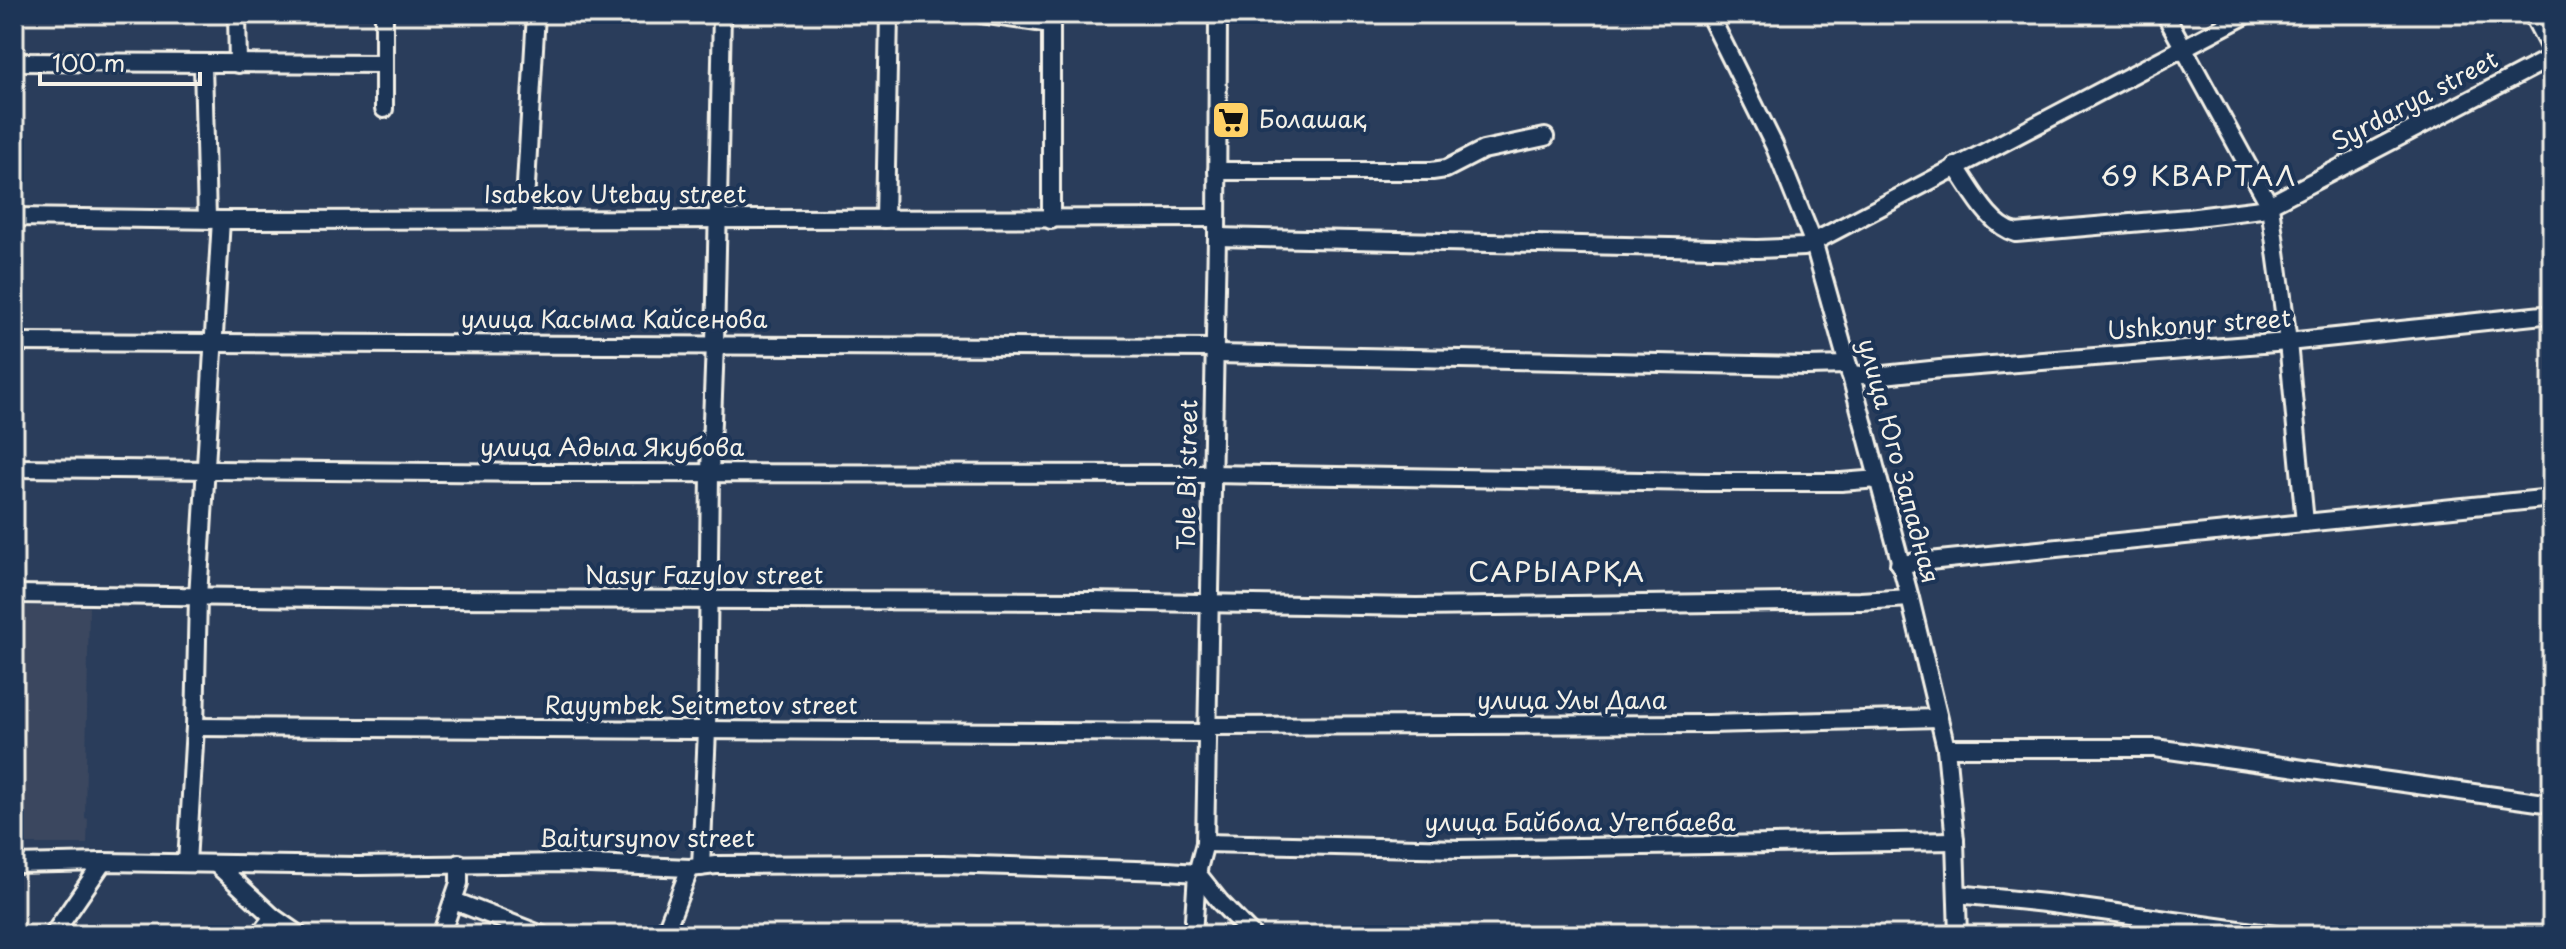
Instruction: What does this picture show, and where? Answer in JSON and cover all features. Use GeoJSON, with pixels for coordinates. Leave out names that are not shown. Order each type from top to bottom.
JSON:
{"type":"FeatureCollection","features":[{"type":"Feature","properties":{"kind":"street"},"geometry":{"type":"LineString","coordinates":[[237,14],[238,64]]}},
{"type":"Feature","properties":{"kind":"street"},"geometry":{"type":"LineString","coordinates":[[384,14],[384,109]]}},
{"type":"Feature","properties":{"kind":"street"},"geometry":{"type":"LineString","coordinates":[[524,219],[536,14]]}},
{"type":"Feature","properties":{"kind":"street"},"geometry":{"type":"LineString","coordinates":[[664,935],[695,867],[707,730],[710,472],[722,14]]}},
{"type":"Feature","properties":{"kind":"street"},"geometry":{"type":"LineString","coordinates":[[885,219],[889,14]]}},
{"type":"Feature","properties":{"kind":"street"},"geometry":{"type":"LineString","coordinates":[[981,14],[1051,19],[1051,220]]}},
{"type":"Feature","properties":{"kind":"street","name":"Tole Bi street"},"geometry":{"type":"LineString","coordinates":[[1193,935],[1197,873],[1205,843],[1217,237],[1218,14]]}},
{"type":"Feature","properties":{"kind":"street"},"geometry":{"type":"LineString","coordinates":[[2165,14],[2270,206],[2288,342],[2305,523]]}},
{"type":"Feature","properties":{"kind":"street"},"geometry":{"type":"LineString","coordinates":[[1217,237],[1757,249],[1804,247],[2248,14]]}},
{"type":"Feature","properties":{"kind":"street"},"geometry":{"type":"LineString","coordinates":[[2532,14],[2552,54]]}},
{"type":"Feature","properties":{"kind":"street","name":"улица Юго Западная"},"geometry":{"type":"LineString","coordinates":[[1715,16],[1774,145],[1814,244],[1910,598],[1946,748],[1955,841],[1958,935]]}},
{"type":"Feature","properties":{"kind":"street","name":"Syrdarya street"},"geometry":{"type":"LineString","coordinates":[[1955,166],[1992,216],[2016,233],[2188,218],[2270,206],[2552,54]]}},
{"type":"Feature","properties":{"kind":"street"},"geometry":{"type":"LineString","coordinates":[[14,62],[383,64]]}},
{"type":"Feature","properties":{"kind":"street"},"geometry":{"type":"LineString","coordinates":[[187,863],[212,343],[214,220],[203,65]]}},
{"type":"Feature","properties":{"kind":"street"},"geometry":{"type":"LineString","coordinates":[[1217,171],[1432,171],[1446,169],[1483,150],[1545,137]]}},
{"type":"Feature","properties":{"kind":"street","name":"Isabekov Utebay street"},"geometry":{"type":"LineString","coordinates":[[14,217],[214,220],[1217,218]]}},
{"type":"Feature","properties":{"kind":"street","name":"Ushkonyr street"},"geometry":{"type":"LineString","coordinates":[[1215,351],[1807,366],[1849,369],[1874,376],[2288,342],[2552,314]]}},
{"type":"Feature","properties":{"kind":"street","name":"улица Касыма Кайсенова"},"geometry":{"type":"LineString","coordinates":[[14,342],[715,344],[1215,351]]}},
{"type":"Feature","properties":{"kind":"street","name":"улица Адыла Якубова"},"geometry":{"type":"LineString","coordinates":[[14,468],[1211,474],[1721,482],[1878,479]]}},
{"type":"Feature","properties":{"kind":"street"},"geometry":{"type":"LineString","coordinates":[[1899,564],[2552,498]]}},
{"type":"Feature","properties":{"kind":"street","name":"Nasyr Fazylov street"},"geometry":{"type":"LineString","coordinates":[[14,594],[1416,607],[1910,598]]}},
{"type":"Feature","properties":{"kind":"street","name":"улица Улы Дала"},"geometry":{"type":"LineString","coordinates":[[1207,729],[1708,724],[1938,718]]}},
{"type":"Feature","properties":{"kind":"street","name":"Rayymbek Seitmetov street"},"geometry":{"type":"LineString","coordinates":[[195,727],[1207,729]]}},
{"type":"Feature","properties":{"kind":"street"},"geometry":{"type":"LineString","coordinates":[[1946,748],[2155,748],[2552,804]]}},
{"type":"Feature","properties":{"kind":"street","name":"улица Байбола Утепбаева"},"geometry":{"type":"LineString","coordinates":[[1205,843],[1460,849],[1955,841]]}},
{"type":"Feature","properties":{"kind":"street"},"geometry":{"type":"LineString","coordinates":[[53,935],[103,862]]}},
{"type":"Feature","properties":{"kind":"street","name":"Baitursynov street"},"geometry":{"type":"LineString","coordinates":[[14,864],[103,862],[374,866],[564,863],[695,867],[943,864],[1197,873]]}},
{"type":"Feature","properties":{"kind":"street"},"geometry":{"type":"LineString","coordinates":[[441,935],[459,883],[459,863]]}},
{"type":"Feature","properties":{"kind":"street"},"geometry":{"type":"LineString","coordinates":[[216,864],[273,917],[299,935]]}},
{"type":"Feature","properties":{"kind":"street"},"geometry":{"type":"LineString","coordinates":[[1197,873],[1252,935]]}},
{"type":"Feature","properties":{"kind":"street"},"geometry":{"type":"LineString","coordinates":[[1957,894],[2275,935]]}},
{"type":"Feature","properties":{"kind":"street"},"geometry":{"type":"LineString","coordinates":[[454,901],[542,935]]}},
{"type":"Feature","properties":{"kind":"street"},"geometry":{"type":"LineString","coordinates":[[259,935],[273,917]]}},
{"type":"Feature","properties":{"kind":"shaded area"},"geometry":{"type":"Polygon","coordinates":[[[14,606],[89,607],[87,844],[14,844],[14,606]]]}},
{"type":"Feature","properties":{"kind":"place","name":"Болашақ"},"geometry":{"type":"Point","coordinates":[1231,120]}},
{"type":"Feature","properties":{"kind":"district","name":"69 КВАРТАЛ"},"geometry":{"type":"Point","coordinates":[2199,176]}},
{"type":"Feature","properties":{"kind":"district","name":"САРЫАРҚА"},"geometry":{"type":"Point","coordinates":[1557,572]}}]}
